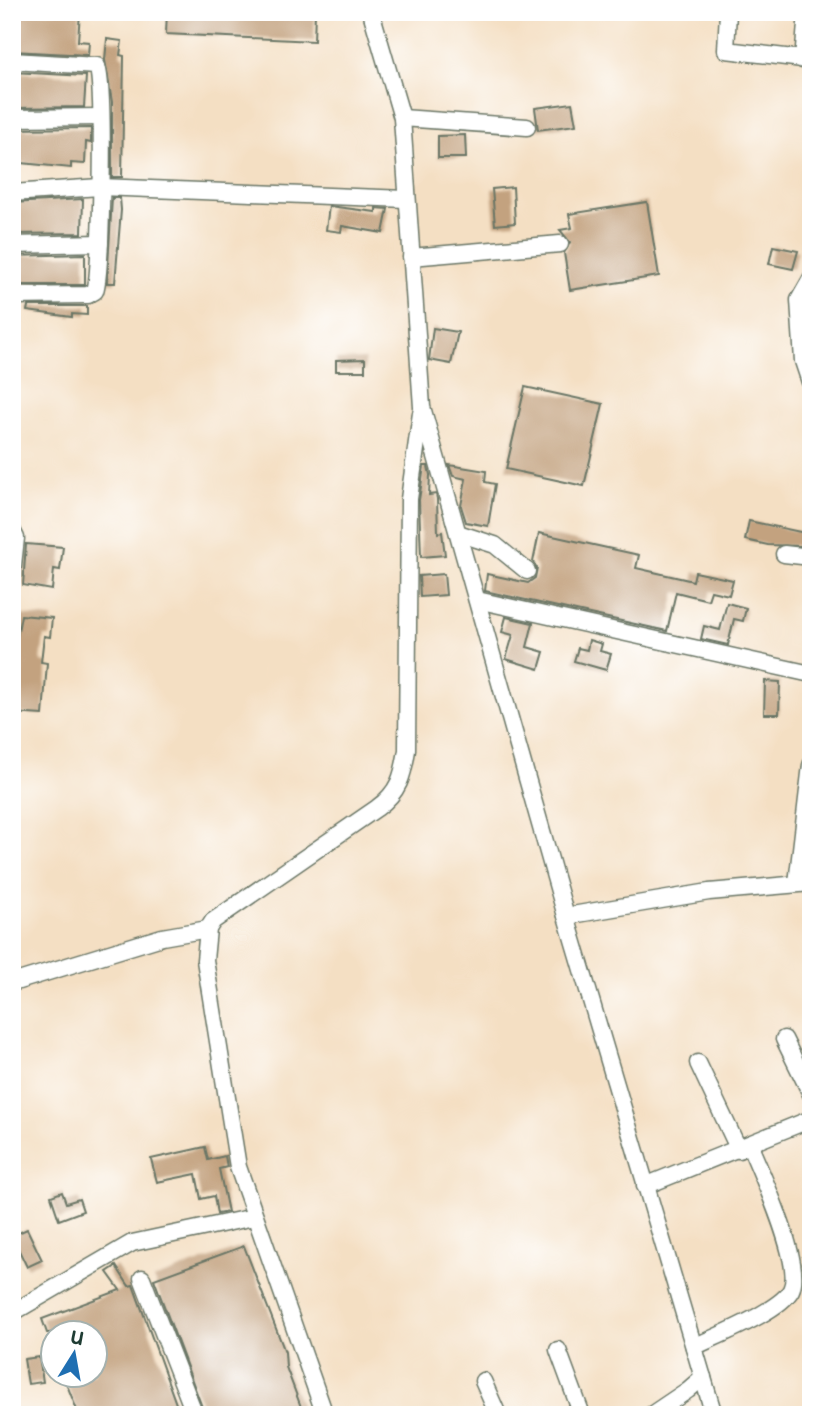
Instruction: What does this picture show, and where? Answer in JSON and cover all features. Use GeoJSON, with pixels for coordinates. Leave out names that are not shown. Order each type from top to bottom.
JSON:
{"type":"FeatureCollection","features":[{"type":"Feature","properties":{"kind":"street"},"geometry":{"type":"LineString","coordinates":[[12,983],[149,941],[208,929],[228,909],[377,808],[398,788],[407,750],[410,499],[422,407],[402,118],[371,12]]}},
{"type":"Feature","properties":{"kind":"street"},"geometry":{"type":"LineString","coordinates":[[728,12],[726,50],[807,60],[807,12]]}},
{"type":"Feature","properties":{"kind":"street"},"geometry":{"type":"LineString","coordinates":[[12,61],[97,65],[101,72],[99,278],[93,293],[12,296]]}},
{"type":"Feature","properties":{"kind":"street"},"geometry":{"type":"LineString","coordinates":[[12,118],[101,117]]}},
{"type":"Feature","properties":{"kind":"street"},"geometry":{"type":"LineString","coordinates":[[402,118],[527,127]]}},
{"type":"Feature","properties":{"kind":"street"},"geometry":{"type":"LineString","coordinates":[[12,193],[100,187],[406,198]]}},
{"type":"Feature","properties":{"kind":"street"},"geometry":{"type":"LineString","coordinates":[[12,245],[100,243]]}},
{"type":"Feature","properties":{"kind":"street"},"geometry":{"type":"LineString","coordinates":[[411,257],[560,244]]}},
{"type":"Feature","properties":{"kind":"street"},"geometry":{"type":"LineString","coordinates":[[808,287],[799,312],[803,361],[811,385]]}},
{"type":"Feature","properties":{"kind":"street"},"geometry":{"type":"LineString","coordinates":[[422,407],[566,916],[703,1377],[709,1412]]}},
{"type":"Feature","properties":{"kind":"street"},"geometry":{"type":"LineString","coordinates":[[12,530],[16,538],[12,575]]}},
{"type":"Feature","properties":{"kind":"street"},"geometry":{"type":"LineString","coordinates":[[458,533],[495,545],[527,571]]}},
{"type":"Feature","properties":{"kind":"street"},"geometry":{"type":"LineString","coordinates":[[784,554],[811,557]]}},
{"type":"Feature","properties":{"kind":"street"},"geometry":{"type":"LineString","coordinates":[[477,600],[811,674]]}},
{"type":"Feature","properties":{"kind":"street"},"geometry":{"type":"LineString","coordinates":[[566,916],[709,892],[804,883],[811,765]]}},
{"type":"Feature","properties":{"kind":"street"},"geometry":{"type":"LineString","coordinates":[[208,929],[205,960],[238,1167],[325,1415]]}},
{"type":"Feature","properties":{"kind":"street"},"geometry":{"type":"LineString","coordinates":[[784,1039],[811,1094]]}},
{"type":"Feature","properties":{"kind":"street"},"geometry":{"type":"LineString","coordinates":[[694,1347],[779,1303],[791,1289],[794,1280],[787,1246],[744,1148],[698,1063]]}},
{"type":"Feature","properties":{"kind":"street"},"geometry":{"type":"LineString","coordinates":[[645,1186],[811,1119]]}},
{"type":"Feature","properties":{"kind":"street"},"geometry":{"type":"LineString","coordinates":[[12,1313],[132,1243],[254,1217]]}},
{"type":"Feature","properties":{"kind":"street"},"geometry":{"type":"LineString","coordinates":[[142,1278],[195,1415]]}},
{"type":"Feature","properties":{"kind":"street"},"geometry":{"type":"LineString","coordinates":[[558,1350],[582,1415]]}},
{"type":"Feature","properties":{"kind":"street"},"geometry":{"type":"LineString","coordinates":[[651,1415],[688,1391],[703,1377]]}},
{"type":"Feature","properties":{"kind":"street"},"geometry":{"type":"LineString","coordinates":[[483,1381],[498,1415]]}},
{"type":"Feature","properties":{"kind":"building"},"geometry":{"type":"Polygon","coordinates":[[[12,12],[80,12],[78,41],[89,42],[88,55],[12,51],[12,12]]]}},
{"type":"Feature","properties":{"kind":"building"},"geometry":{"type":"Polygon","coordinates":[[[167,12],[315,12],[314,41],[166,34],[167,12]]]}},
{"type":"Feature","properties":{"kind":"building"},"geometry":{"type":"Polygon","coordinates":[[[107,39],[122,41],[120,55],[124,56],[122,177],[112,177],[112,102],[105,60],[107,39]]]}},
{"type":"Feature","properties":{"kind":"building"},"geometry":{"type":"Polygon","coordinates":[[[12,72],[86,76],[84,107],[12,108],[12,72]]]}},
{"type":"Feature","properties":{"kind":"building"},"geometry":{"type":"Polygon","coordinates":[[[572,103],[576,125],[538,130],[535,108],[572,103]]]}},
{"type":"Feature","properties":{"kind":"building"},"geometry":{"type":"Polygon","coordinates":[[[91,128],[91,143],[86,142],[85,164],[71,163],[71,168],[12,162],[12,129],[91,128]]]}},
{"type":"Feature","properties":{"kind":"building"},"geometry":{"type":"Polygon","coordinates":[[[465,135],[466,158],[438,158],[438,136],[465,135]]]}},
{"type":"Feature","properties":{"kind":"building"},"geometry":{"type":"Polygon","coordinates":[[[513,187],[515,223],[495,225],[492,189],[513,187]]]}},
{"type":"Feature","properties":{"kind":"building"},"geometry":{"type":"Polygon","coordinates":[[[112,198],[120,198],[121,210],[115,283],[107,283],[112,198]]]}},
{"type":"Feature","properties":{"kind":"building"},"geometry":{"type":"Polygon","coordinates":[[[83,199],[82,233],[12,234],[12,203],[83,199]]]}},
{"type":"Feature","properties":{"kind":"building"},"geometry":{"type":"Polygon","coordinates":[[[647,202],[659,276],[570,290],[564,253],[570,242],[560,230],[572,228],[569,214],[647,202]]]}},
{"type":"Feature","properties":{"kind":"building"},"geometry":{"type":"Polygon","coordinates":[[[329,206],[376,212],[376,208],[388,209],[383,233],[342,226],[341,232],[326,230],[329,206]]]}},
{"type":"Feature","properties":{"kind":"building"},"geometry":{"type":"Polygon","coordinates":[[[773,246],[798,251],[793,269],[769,264],[773,246]]]}},
{"type":"Feature","properties":{"kind":"building"},"geometry":{"type":"Polygon","coordinates":[[[85,254],[85,285],[12,285],[12,256],[85,254]]]}},
{"type":"Feature","properties":{"kind":"building"},"geometry":{"type":"Polygon","coordinates":[[[28,306],[87,306],[87,315],[72,314],[72,317],[27,311],[28,306]]]}},
{"type":"Feature","properties":{"kind":"building"},"geometry":{"type":"Polygon","coordinates":[[[433,328],[458,332],[451,364],[429,360],[433,328]]]}},
{"type":"Feature","properties":{"kind":"building"},"geometry":{"type":"Polygon","coordinates":[[[365,359],[365,371],[336,371],[336,360],[365,359]]]}},
{"type":"Feature","properties":{"kind":"building"},"geometry":{"type":"Polygon","coordinates":[[[525,387],[603,404],[584,486],[506,469],[525,387]]]}},
{"type":"Feature","properties":{"kind":"building"},"geometry":{"type":"Polygon","coordinates":[[[449,465],[486,471],[485,482],[495,484],[488,526],[466,522],[461,506],[466,479],[453,476],[449,465]]]}},
{"type":"Feature","properties":{"kind":"building"},"geometry":{"type":"Polygon","coordinates":[[[424,466],[428,466],[430,475],[429,495],[436,494],[438,533],[442,532],[445,555],[421,557],[419,500],[424,466]]]}},
{"type":"Feature","properties":{"kind":"building"},"geometry":{"type":"Polygon","coordinates":[[[749,521],[805,533],[803,546],[768,545],[745,540],[749,521]]]}},
{"type":"Feature","properties":{"kind":"building"},"geometry":{"type":"Polygon","coordinates":[[[539,533],[639,555],[636,568],[693,581],[695,572],[733,580],[729,595],[711,591],[708,600],[676,592],[667,631],[485,591],[487,574],[528,583],[535,578],[537,568],[533,562],[539,533]]]}},
{"type":"Feature","properties":{"kind":"building"},"geometry":{"type":"Polygon","coordinates":[[[26,544],[63,547],[60,570],[54,569],[52,590],[23,585],[26,544]]]}},
{"type":"Feature","properties":{"kind":"building"},"geometry":{"type":"Polygon","coordinates":[[[444,574],[446,595],[420,597],[419,576],[444,574]]]}},
{"type":"Feature","properties":{"kind":"building"},"geometry":{"type":"Polygon","coordinates":[[[727,603],[746,608],[743,621],[734,619],[728,645],[701,639],[704,626],[720,630],[727,603]]]}},
{"type":"Feature","properties":{"kind":"building"},"geometry":{"type":"Polygon","coordinates":[[[21,615],[52,618],[50,637],[44,636],[41,662],[47,663],[43,715],[12,713],[17,655],[14,654],[21,615]]]}},
{"type":"Feature","properties":{"kind":"building"},"geometry":{"type":"Polygon","coordinates":[[[506,617],[533,623],[527,647],[544,652],[539,669],[506,659],[513,635],[502,632],[506,617]]]}},
{"type":"Feature","properties":{"kind":"building"},"geometry":{"type":"Polygon","coordinates":[[[589,640],[602,644],[600,651],[611,654],[606,670],[574,661],[578,648],[587,650],[589,640]]]}},
{"type":"Feature","properties":{"kind":"building"},"geometry":{"type":"Polygon","coordinates":[[[765,681],[780,682],[779,714],[764,714],[765,681]]]}},
{"type":"Feature","properties":{"kind":"building"},"geometry":{"type":"Polygon","coordinates":[[[205,1147],[208,1160],[225,1156],[227,1167],[219,1169],[228,1212],[217,1214],[214,1196],[201,1199],[196,1174],[157,1182],[151,1159],[205,1147]]]}},
{"type":"Feature","properties":{"kind":"building"},"geometry":{"type":"Polygon","coordinates":[[[62,1192],[66,1203],[79,1199],[83,1211],[59,1220],[51,1196],[62,1192]]]}},
{"type":"Feature","properties":{"kind":"building"},"geometry":{"type":"Polygon","coordinates":[[[27,1229],[42,1260],[27,1267],[12,1236],[27,1229]]]}},
{"type":"Feature","properties":{"kind":"building"},"geometry":{"type":"Polygon","coordinates":[[[244,1246],[285,1352],[286,1367],[304,1415],[205,1415],[154,1279],[244,1246]]]}},
{"type":"Feature","properties":{"kind":"building"},"geometry":{"type":"Polygon","coordinates":[[[116,1266],[129,1286],[133,1285],[180,1415],[79,1415],[68,1388],[108,1388],[108,1318],[45,1318],[120,1290],[107,1272],[116,1266]]]}},
{"type":"Feature","properties":{"kind":"building"},"geometry":{"type":"Polygon","coordinates":[[[38,1357],[38,1383],[28,1384],[24,1359],[38,1357]]]}}]}
